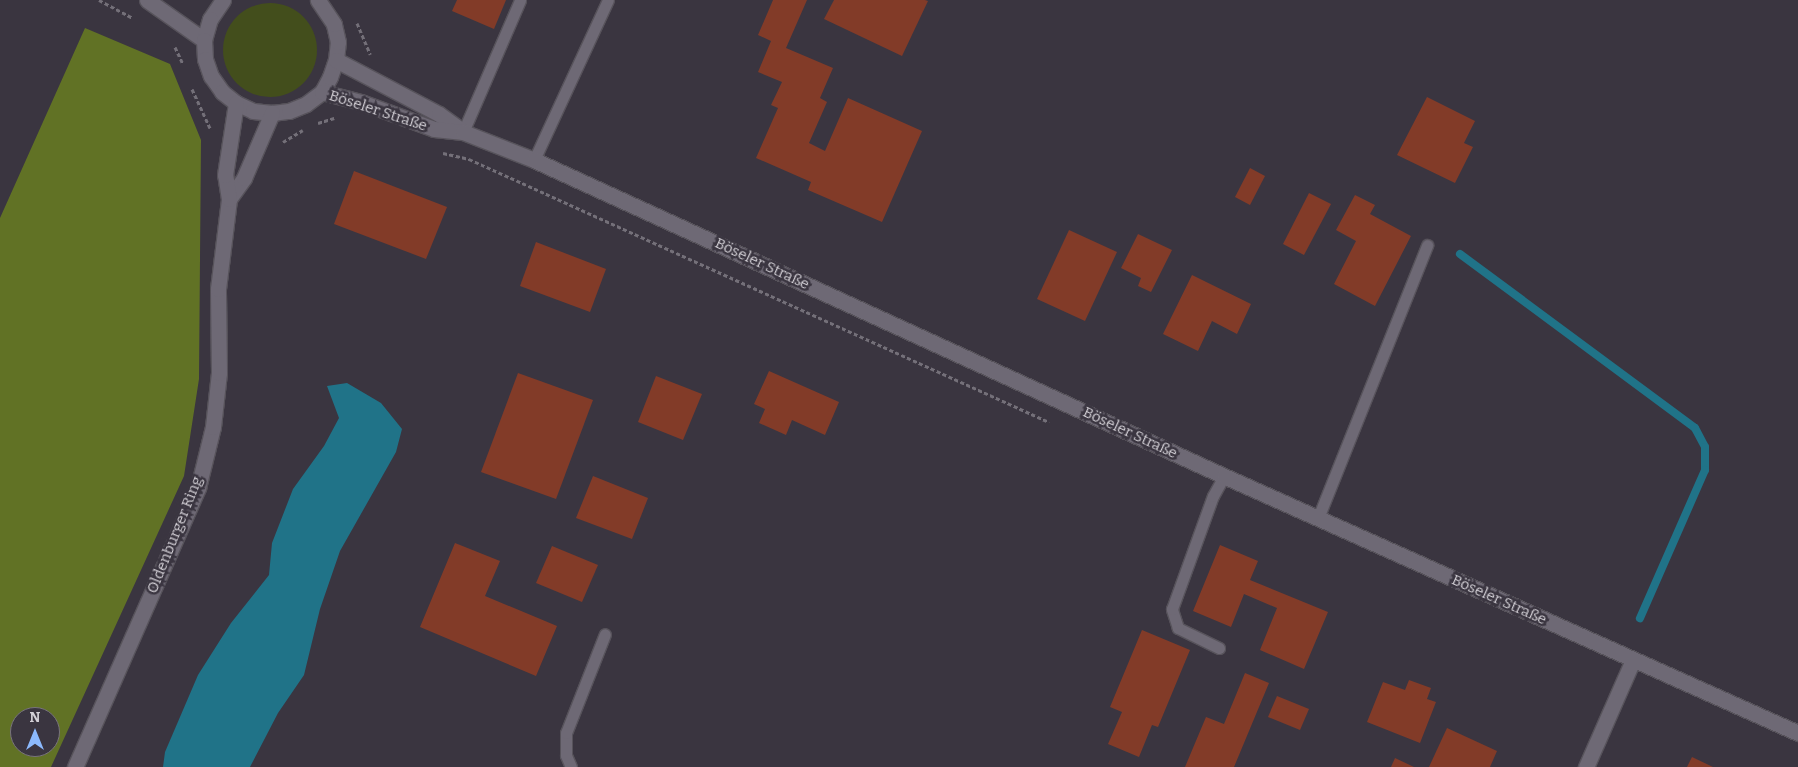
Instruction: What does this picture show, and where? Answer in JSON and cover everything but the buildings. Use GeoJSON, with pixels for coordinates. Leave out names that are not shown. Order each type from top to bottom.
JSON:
{"type":"FeatureCollection","features":[{"type":"Feature","properties":{"kind":"main road"},"geometry":{"type":"LineString","coordinates":[[147,0],[204,40]]}},
{"type":"Feature","properties":{"kind":"main road","name":"Böseler Straße"},"geometry":{"type":"LineString","coordinates":[[221,0],[210,19],[204,40],[205,59],[211,76],[222,92],[236,103],[253,111],[272,113],[289,111],[322,92],[336,60],[338,42],[334,24],[318,0]]}},
{"type":"Feature","properties":{"kind":"main road","name":"Böseler Straße"},"geometry":{"type":"LineString","coordinates":[[336,60],[439,114],[463,132],[534,160],[1224,476],[1798,733]]}},
{"type":"Feature","properties":{"kind":"main road","name":"Böseler Straße"},"geometry":{"type":"LineString","coordinates":[[322,92],[361,102],[434,129],[463,132]]}},
{"type":"Feature","properties":{"kind":"main road","name":"Oldenburger Ring"},"geometry":{"type":"LineString","coordinates":[[75,767],[198,488],[213,427],[219,373],[218,289],[228,199],[225,174],[228,142],[236,103]]}},
{"type":"Feature","properties":{"kind":"main road"},"geometry":{"type":"LineString","coordinates":[[228,199],[244,178],[272,113]]}},
{"type":"Feature","properties":{"kind":"main road"},"geometry":{"type":"LineString","coordinates":[[1586,767],[1634,660]]}},
{"type":"Feature","properties":{"kind":"lane"},"geometry":{"type":"LineString","coordinates":[[463,132],[520,0]]}},
{"type":"Feature","properties":{"kind":"lane"},"geometry":{"type":"LineString","coordinates":[[534,160],[608,0]]}},
{"type":"Feature","properties":{"kind":"lane"},"geometry":{"type":"LineString","coordinates":[[1318,518],[1427,245]]}},
{"type":"Feature","properties":{"kind":"lane"},"geometry":{"type":"LineString","coordinates":[[1219,648],[1178,628],[1172,609],[1224,476]]}},
{"type":"Feature","properties":{"kind":"lane"},"geometry":{"type":"LineString","coordinates":[[571,767],[566,755],[566,733],[605,634]]}},
{"type":"Feature","properties":{"kind":"path"},"geometry":{"type":"LineString","coordinates":[[99,0],[140,22]]}},
{"type":"Feature","properties":{"kind":"path"},"geometry":{"type":"LineString","coordinates":[[170,42],[177,49],[183,66]]}},
{"type":"Feature","properties":{"kind":"path"},"geometry":{"type":"LineString","coordinates":[[190,83],[208,125],[218,138],[228,142]]}},
{"type":"Feature","properties":{"kind":"path"},"geometry":{"type":"LineString","coordinates":[[317,124],[342,117]]}},
{"type":"Feature","properties":{"kind":"path"},"geometry":{"type":"LineString","coordinates":[[255,151],[274,151],[308,127]]}},
{"type":"Feature","properties":{"kind":"path"},"geometry":{"type":"LineString","coordinates":[[441,152],[469,160],[1059,426]]}},
{"type":"Feature","properties":{"kind":"green space"},"geometry":{"type":"Polygon","coordinates":[[[270,3],[288,6],[304,16],[314,32],[317,50],[314,68],[304,84],[288,94],[270,97],[252,94],[236,84],[226,68],[223,50],[226,32],[236,16],[252,6],[270,3]]]}},
{"type":"Feature","properties":{"kind":"green space"},"geometry":{"type":"Polygon","coordinates":[[[85,28],[170,64],[201,140],[199,379],[184,476],[60,747],[60,707],[10,707],[10,757],[56,757],[51,767],[0,767],[0,218],[85,28]]]}},
{"type":"Feature","properties":{"kind":"water"},"geometry":{"type":"Polygon","coordinates":[[[347,383],[381,403],[402,429],[396,452],[340,551],[320,609],[304,675],[278,713],[250,767],[163,767],[165,752],[198,675],[231,623],[269,575],[272,543],[293,489],[324,446],[339,418],[327,386],[347,383]]]}},
{"type":"Feature","properties":{"kind":"waterway"},"geometry":{"type":"LineString","coordinates":[[1460,254],[1695,428],[1705,447],[1705,470],[1640,618]]}}]}
